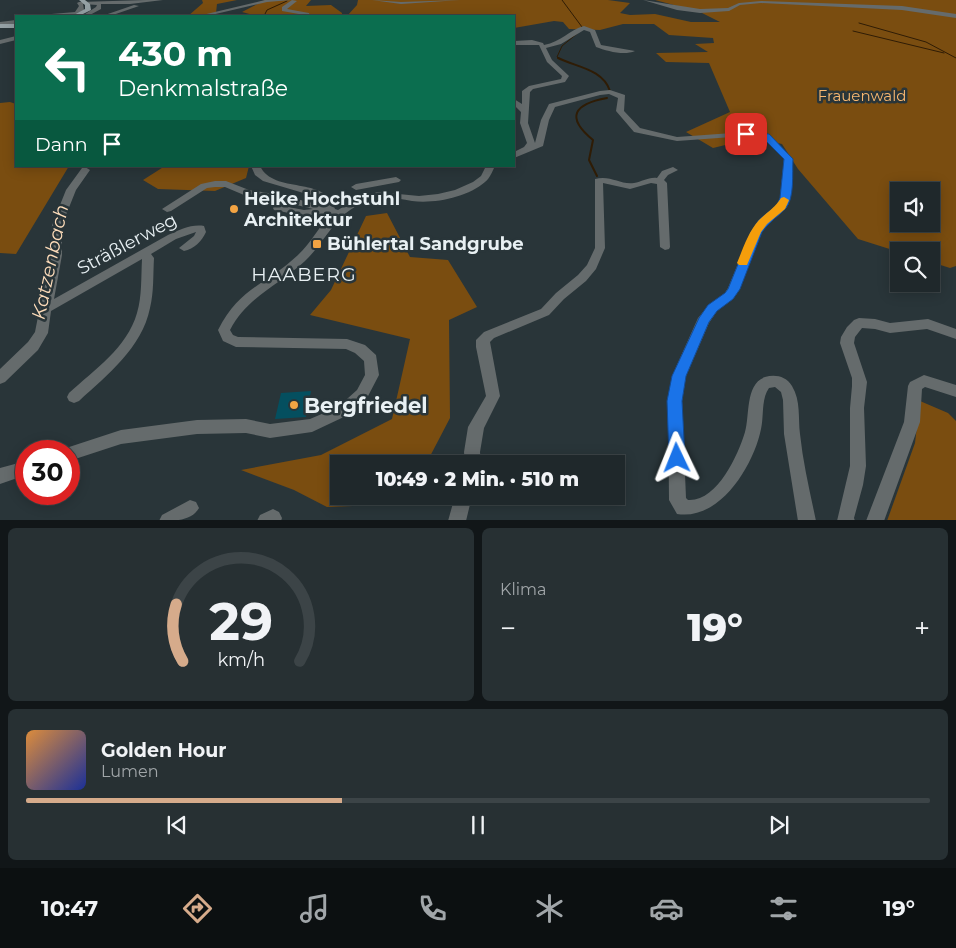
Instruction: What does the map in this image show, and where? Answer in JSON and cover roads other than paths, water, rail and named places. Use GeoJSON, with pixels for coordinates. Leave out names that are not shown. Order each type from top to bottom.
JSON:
{"type":"FeatureCollection","features":[{"type":"Feature","properties":{"kind":"main road"},"geometry":{"type":"LineString","coordinates":[[77,15],[88,10],[88,5],[82,2]]}},
{"type":"Feature","properties":{"kind":"main road"},"geometry":{"type":"LineString","coordinates":[[0,25],[15,26]]}},
{"type":"Feature","properties":{"kind":"street"},"geometry":{"type":"LineString","coordinates":[[73,0],[122,3],[161,0]]}},
{"type":"Feature","properties":{"kind":"street"},"geometry":{"type":"LineString","coordinates":[[108,15],[165,0]]}},
{"type":"Feature","properties":{"kind":"street"},"geometry":{"type":"LineString","coordinates":[[204,15],[267,1],[290,0],[295,2],[284,8],[284,10],[308,15]]}},
{"type":"Feature","properties":{"kind":"street"},"geometry":{"type":"LineString","coordinates":[[374,0],[401,3],[458,0]]}},
{"type":"Feature","properties":{"kind":"street"},"geometry":{"type":"LineString","coordinates":[[645,0],[695,11],[729,9],[739,4],[761,2],[896,7],[956,16]]}},
{"type":"Feature","properties":{"kind":"street"},"geometry":{"type":"LineString","coordinates":[[87,15],[99,8],[98,4],[93,1]]}},
{"type":"Feature","properties":{"kind":"street"},"geometry":{"type":"LineString","coordinates":[[54,15],[76,14],[81,10],[82,2]]}},
{"type":"Feature","properties":{"kind":"street"},"geometry":{"type":"LineString","coordinates":[[0,25],[15,22]]}},
{"type":"Feature","properties":{"kind":"street"},"geometry":{"type":"LineString","coordinates":[[515,43],[532,42],[542,46],[558,44],[579,29],[585,28],[593,32],[598,46],[610,50],[632,51]]}},
{"type":"Feature","properties":{"kind":"street"},"geometry":{"type":"LineString","coordinates":[[6,33],[15,32]]}},
{"type":"Feature","properties":{"kind":"street"},"geometry":{"type":"LineString","coordinates":[[0,42],[15,38]]}},
{"type":"Feature","properties":{"kind":"street"},"geometry":{"type":"LineString","coordinates":[[618,49],[626,43]]}},
{"type":"Feature","properties":{"kind":"street"},"geometry":{"type":"LineString","coordinates":[[518,153],[531,146],[532,141],[524,123],[526,91],[531,87],[564,81],[566,76],[549,61],[542,46]]}},
{"type":"Feature","properties":{"kind":"street"},"geometry":{"type":"LineString","coordinates":[[518,153],[540,144],[545,120],[552,106],[570,100],[610,92],[622,97],[620,111],[637,130],[644,133],[676,139],[746,134],[766,136],[785,154],[789,164],[785,198],[782,206],[763,222],[756,232],[734,289],[729,296],[713,308],[703,321],[679,376],[675,401],[678,500],[683,508],[692,511],[706,506],[723,491],[736,473],[748,448],[760,390],[764,384],[771,380],[777,381],[787,389],[790,401],[792,434],[807,520]]}},
{"type":"Feature","properties":{"kind":"street"},"geometry":{"type":"LineString","coordinates":[[515,102],[526,113]]}},
{"type":"Feature","properties":{"kind":"street"},"geometry":{"type":"LineString","coordinates":[[255,167],[262,177],[272,182],[299,188],[322,197],[327,200],[336,212]]}},
{"type":"Feature","properties":{"kind":"street"},"geometry":{"type":"LineString","coordinates":[[278,208],[304,213],[336,212],[385,193],[412,198],[435,198],[456,193],[482,180],[490,167]]}},
{"type":"Feature","properties":{"kind":"street"},"geometry":{"type":"LineString","coordinates":[[0,378],[33,346],[42,333],[56,255],[57,225],[71,190],[85,170]]}},
{"type":"Feature","properties":{"kind":"street"},"geometry":{"type":"LineString","coordinates":[[658,181],[665,173],[673,170]]}},
{"type":"Feature","properties":{"kind":"street"},"geometry":{"type":"LineString","coordinates":[[353,204],[356,198],[353,191],[358,183],[396,180]]}},
{"type":"Feature","properties":{"kind":"street"},"geometry":{"type":"LineString","coordinates":[[472,455],[476,427],[493,396],[483,340],[489,335],[545,312],[560,296],[582,278],[592,266],[600,248],[598,181],[609,180],[634,186],[650,180],[658,181],[663,186],[665,247]]}},
{"type":"Feature","properties":{"kind":"street"},"geometry":{"type":"LineString","coordinates":[[168,209],[204,186],[226,184],[247,193],[280,198],[336,212]]}},
{"type":"Feature","properties":{"kind":"street"},"geometry":{"type":"LineString","coordinates":[[80,451],[121,438],[197,427],[246,426],[270,431],[312,425],[343,411],[362,394],[372,375],[371,359],[360,349],[347,344],[236,342],[228,338],[224,330],[234,311],[248,295],[300,259],[312,248],[336,212]]}},
{"type":"Feature","properties":{"kind":"street","name":"Sträßlerweg"},"geometry":{"type":"LineString","coordinates":[[47,308],[179,234],[200,228],[200,235],[184,248]]}},
{"type":"Feature","properties":{"kind":"street"},"geometry":{"type":"LineString","coordinates":[[74,397],[118,354],[131,339],[141,322],[147,291],[148,258],[144,253]]}},
{"type":"Feature","properties":{"kind":"street"},"geometry":{"type":"LineString","coordinates":[[846,520],[856,484],[858,453],[857,405],[860,390],[859,378],[846,351],[847,340],[853,328],[859,324],[875,324],[890,328],[928,324],[956,334]]}},
{"type":"Feature","properties":{"kind":"street"},"geometry":{"type":"LineString","coordinates":[[875,520],[912,422],[915,386],[924,381],[956,391]]}},
{"type":"Feature","properties":{"kind":"street"},"geometry":{"type":"LineString","coordinates":[[0,476],[15,471]]}},
{"type":"Feature","properties":{"kind":"street"},"geometry":{"type":"LineString","coordinates":[[457,520],[461,505]]}},
{"type":"Feature","properties":{"kind":"street"},"geometry":{"type":"LineString","coordinates":[[168,520],[190,508]]}},
{"type":"Feature","properties":{"kind":"waterway"},"geometry":{"type":"LineString","coordinates":[[562,0],[582,27]]}},
{"type":"Feature","properties":{"kind":"waterway","name":"Katzenbach"},"geometry":{"type":"LineString","coordinates":[[264,15],[267,10],[287,1]]}},
{"type":"Feature","properties":{"kind":"waterway"},"geometry":{"type":"LineString","coordinates":[[859,23],[926,42],[956,58]]}},
{"type":"Feature","properties":{"kind":"waterway"},"geometry":{"type":"LineString","coordinates":[[853,31],[944,53]]}},
{"type":"Feature","properties":{"kind":"waterway"},"geometry":{"type":"LineString","coordinates":[[561,59],[557,57],[562,46],[579,32]]}},
{"type":"Feature","properties":{"kind":"waterway"},"geometry":{"type":"LineString","coordinates":[[558,58],[595,73],[610,91]]}},
{"type":"Feature","properties":{"kind":"waterway"},"geometry":{"type":"LineString","coordinates":[[597,176],[589,160],[593,140],[584,132],[576,118],[577,113],[587,104],[607,98]]}},
{"type":"Feature","properties":{"kind":"place","name":"Heike Hochstuhl Architektur"},"geometry":{"type":"Point","coordinates":[234,209]}},
{"type":"Feature","properties":{"kind":"place","name":"Bühlertal Sandgrube"},"geometry":{"type":"Point","coordinates":[317,244]}},
{"type":"Feature","properties":{"kind":"place","name":"Bergfriedel"},"geometry":{"type":"Point","coordinates":[294,405]}},
{"type":"Feature","properties":{"kind":"district","name":"HAABERG"},"geometry":{"type":"Point","coordinates":[304,274]}},
{"type":"Feature","properties":{"kind":"park label","name":"Frauenwald"},"geometry":{"type":"Point","coordinates":[862,95]}}]}
